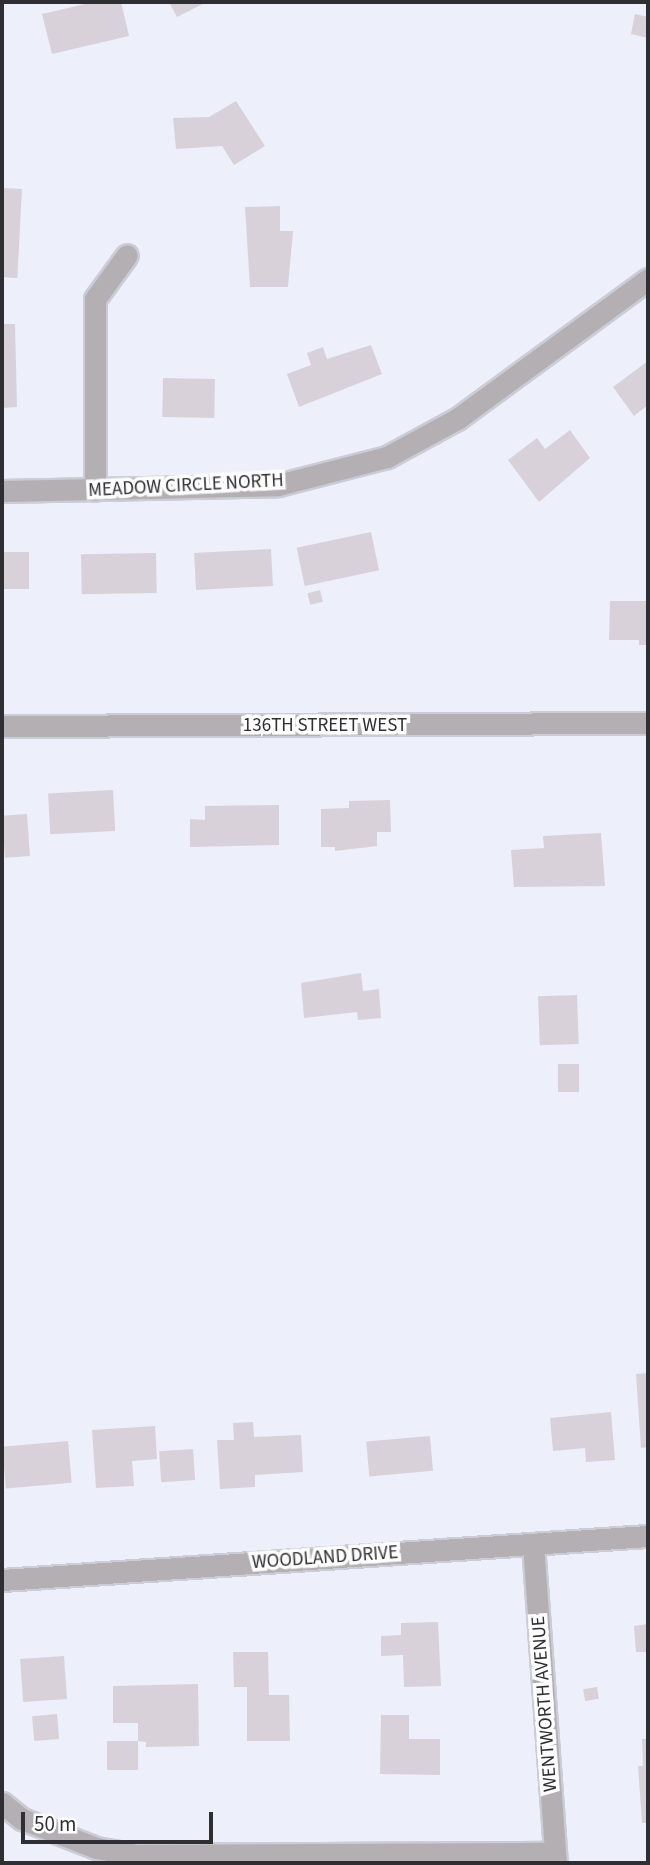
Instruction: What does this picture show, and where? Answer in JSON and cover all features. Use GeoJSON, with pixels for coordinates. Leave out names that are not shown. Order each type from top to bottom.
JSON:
{"type":"FeatureCollection","features":[{"type":"Feature","properties":{"kind":"street"},"geometry":{"type":"LineString","coordinates":[[95,490],[95,299],[127,255]]}},
{"type":"Feature","properties":{"kind":"street","name":"MEADOW CIRCLE NORTH"},"geometry":{"type":"LineString","coordinates":[[2,491],[278,485],[387,457],[457,419],[648,279]]}},
{"type":"Feature","properties":{"kind":"street","name":"136TH STREET WEST"},"geometry":{"type":"LineString","coordinates":[[2,726],[648,723]]}},
{"type":"Feature","properties":{"kind":"street","name":"WOODLAND DRIVE"},"geometry":{"type":"LineString","coordinates":[[2,1580],[648,1536]]}},
{"type":"Feature","properties":{"kind":"street","name":"WENTWORTH AVENUE"},"geometry":{"type":"LineString","coordinates":[[533,1545],[556,1858]]}},
{"type":"Feature","properties":{"kind":"street"},"geometry":{"type":"LineString","coordinates":[[2,1803],[22,1819],[83,1843],[135,1855],[556,1858]]}},
{"type":"Feature","properties":{"kind":"building"},"geometry":{"type":"Polygon","coordinates":[[[94,2],[121,2],[129,36],[52,54],[42,14],[94,2]]]}},
{"type":"Feature","properties":{"kind":"building"},"geometry":{"type":"Polygon","coordinates":[[[169,2],[207,2],[177,17],[169,2]]]}},
{"type":"Feature","properties":{"kind":"building"},"geometry":{"type":"Polygon","coordinates":[[[635,14],[648,17],[648,38],[631,34],[635,14]]]}},
{"type":"Feature","properties":{"kind":"building"},"geometry":{"type":"Polygon","coordinates":[[[236,101],[265,146],[234,165],[222,146],[176,149],[173,118],[209,117],[236,101]]]}},
{"type":"Feature","properties":{"kind":"building"},"geometry":{"type":"Polygon","coordinates":[[[2,188],[22,189],[17,278],[2,277],[2,188]]]}},
{"type":"Feature","properties":{"kind":"building"},"geometry":{"type":"Polygon","coordinates":[[[280,206],[280,231],[293,231],[288,287],[250,287],[245,207],[280,206]]]}},
{"type":"Feature","properties":{"kind":"building"},"geometry":{"type":"Polygon","coordinates":[[[2,324],[15,324],[17,407],[2,408],[2,324]]]}},
{"type":"Feature","properties":{"kind":"building"},"geometry":{"type":"Polygon","coordinates":[[[371,345],[382,374],[299,407],[287,374],[311,365],[307,353],[323,347],[327,359],[371,345]]]}},
{"type":"Feature","properties":{"kind":"building"},"geometry":{"type":"Polygon","coordinates":[[[648,361],[648,405],[634,416],[613,387],[648,361]]]}},
{"type":"Feature","properties":{"kind":"building"},"geometry":{"type":"Polygon","coordinates":[[[163,378],[215,379],[214,418],[162,417],[163,378]]]}},
{"type":"Feature","properties":{"kind":"building"},"geometry":{"type":"Polygon","coordinates":[[[570,430],[590,458],[539,502],[508,460],[537,438],[545,449],[570,430]]]}},
{"type":"Feature","properties":{"kind":"building"},"geometry":{"type":"Polygon","coordinates":[[[371,532],[379,570],[305,586],[297,548],[371,532]]]}},
{"type":"Feature","properties":{"kind":"building"},"geometry":{"type":"Polygon","coordinates":[[[271,549],[273,586],[196,590],[194,553],[271,549]]]}},
{"type":"Feature","properties":{"kind":"building"},"geometry":{"type":"Polygon","coordinates":[[[2,552],[29,552],[29,589],[2,589],[2,552]]]}},
{"type":"Feature","properties":{"kind":"building"},"geometry":{"type":"Polygon","coordinates":[[[156,553],[157,593],[82,594],[81,554],[156,553]]]}},
{"type":"Feature","properties":{"kind":"building"},"geometry":{"type":"Polygon","coordinates":[[[320,590],[323,602],[310,605],[307,593],[320,590]]]}},
{"type":"Feature","properties":{"kind":"building"},"geometry":{"type":"Polygon","coordinates":[[[610,601],[648,601],[648,645],[639,645],[639,640],[609,640],[610,601]]]}},
{"type":"Feature","properties":{"kind":"building"},"geometry":{"type":"Polygon","coordinates":[[[113,790],[115,831],[50,834],[48,793],[113,790]]]}},
{"type":"Feature","properties":{"kind":"building"},"geometry":{"type":"Polygon","coordinates":[[[390,800],[391,832],[377,832],[377,846],[335,851],[335,847],[321,847],[321,809],[349,808],[349,801],[390,800]]]}},
{"type":"Feature","properties":{"kind":"building"},"geometry":{"type":"Polygon","coordinates":[[[279,805],[279,845],[190,847],[190,819],[205,820],[205,806],[279,805]]]}},
{"type":"Feature","properties":{"kind":"building"},"geometry":{"type":"Polygon","coordinates":[[[27,814],[30,856],[5,858],[2,816],[27,814]]]}},
{"type":"Feature","properties":{"kind":"building"},"geometry":{"type":"Polygon","coordinates":[[[601,833],[605,886],[514,887],[511,850],[544,848],[543,836],[601,833]]]}},
{"type":"Feature","properties":{"kind":"building"},"geometry":{"type":"Polygon","coordinates":[[[361,973],[363,991],[379,989],[381,1018],[358,1020],[357,1012],[304,1018],[301,983],[361,973]]]}},
{"type":"Feature","properties":{"kind":"building"},"geometry":{"type":"Polygon","coordinates":[[[577,995],[579,1044],[540,1045],[538,996],[577,995]]]}},
{"type":"Feature","properties":{"kind":"building"},"geometry":{"type":"Polygon","coordinates":[[[558,1064],[579,1064],[579,1092],[558,1092],[558,1064]]]}},
{"type":"Feature","properties":{"kind":"building"},"geometry":{"type":"Polygon","coordinates":[[[648,1373],[648,1447],[641,1448],[636,1374],[648,1373]]]}},
{"type":"Feature","properties":{"kind":"building"},"geometry":{"type":"Polygon","coordinates":[[[611,1412],[615,1460],[586,1462],[585,1448],[553,1451],[550,1418],[611,1412]]]}},
{"type":"Feature","properties":{"kind":"building"},"geometry":{"type":"Polygon","coordinates":[[[253,1422],[254,1437],[301,1435],[303,1472],[255,1475],[255,1487],[220,1489],[217,1440],[234,1440],[233,1423],[253,1422]]]}},
{"type":"Feature","properties":{"kind":"building"},"geometry":{"type":"Polygon","coordinates":[[[155,1426],[157,1459],[132,1461],[134,1486],[96,1488],[92,1430],[155,1426]]]}},
{"type":"Feature","properties":{"kind":"building"},"geometry":{"type":"Polygon","coordinates":[[[430,1436],[433,1471],[369,1476],[366,1442],[430,1436]]]}},
{"type":"Feature","properties":{"kind":"building"},"geometry":{"type":"Polygon","coordinates":[[[68,1441],[72,1483],[6,1489],[2,1447],[68,1441]]]}},
{"type":"Feature","properties":{"kind":"building"},"geometry":{"type":"Polygon","coordinates":[[[193,1449],[195,1480],[161,1482],[159,1451],[193,1449]]]}},
{"type":"Feature","properties":{"kind":"building"},"geometry":{"type":"Polygon","coordinates":[[[438,1622],[441,1686],[404,1687],[403,1655],[381,1656],[381,1636],[401,1635],[401,1623],[438,1622]]]}},
{"type":"Feature","properties":{"kind":"building"},"geometry":{"type":"Polygon","coordinates":[[[648,1624],[648,1652],[636,1652],[634,1626],[648,1624]]]}},
{"type":"Feature","properties":{"kind":"building"},"geometry":{"type":"Polygon","coordinates":[[[233,1652],[268,1652],[269,1695],[289,1695],[290,1741],[247,1741],[247,1687],[234,1687],[233,1652]]]}},
{"type":"Feature","properties":{"kind":"building"},"geometry":{"type":"Polygon","coordinates":[[[64,1656],[67,1699],[23,1702],[20,1659],[64,1656]]]}},
{"type":"Feature","properties":{"kind":"building"},"geometry":{"type":"Polygon","coordinates":[[[198,1684],[199,1746],[146,1747],[146,1742],[138,1741],[138,1723],[113,1723],[113,1686],[198,1684]]]}},
{"type":"Feature","properties":{"kind":"building"},"geometry":{"type":"Polygon","coordinates":[[[597,1687],[599,1699],[585,1701],[583,1689],[597,1687]]]}},
{"type":"Feature","properties":{"kind":"building"},"geometry":{"type":"Polygon","coordinates":[[[57,1714],[59,1739],[34,1741],[32,1716],[57,1714]]]}},
{"type":"Feature","properties":{"kind":"building"},"geometry":{"type":"Polygon","coordinates":[[[381,1715],[409,1715],[409,1739],[440,1739],[440,1775],[380,1774],[381,1715]]]}},
{"type":"Feature","properties":{"kind":"building"},"geometry":{"type":"Polygon","coordinates":[[[642,1739],[648,1739],[648,1823],[642,1823],[638,1766],[643,1766],[642,1739]]]}},
{"type":"Feature","properties":{"kind":"building"},"geometry":{"type":"Polygon","coordinates":[[[107,1741],[138,1741],[138,1770],[107,1770],[107,1741]]]}}]}
